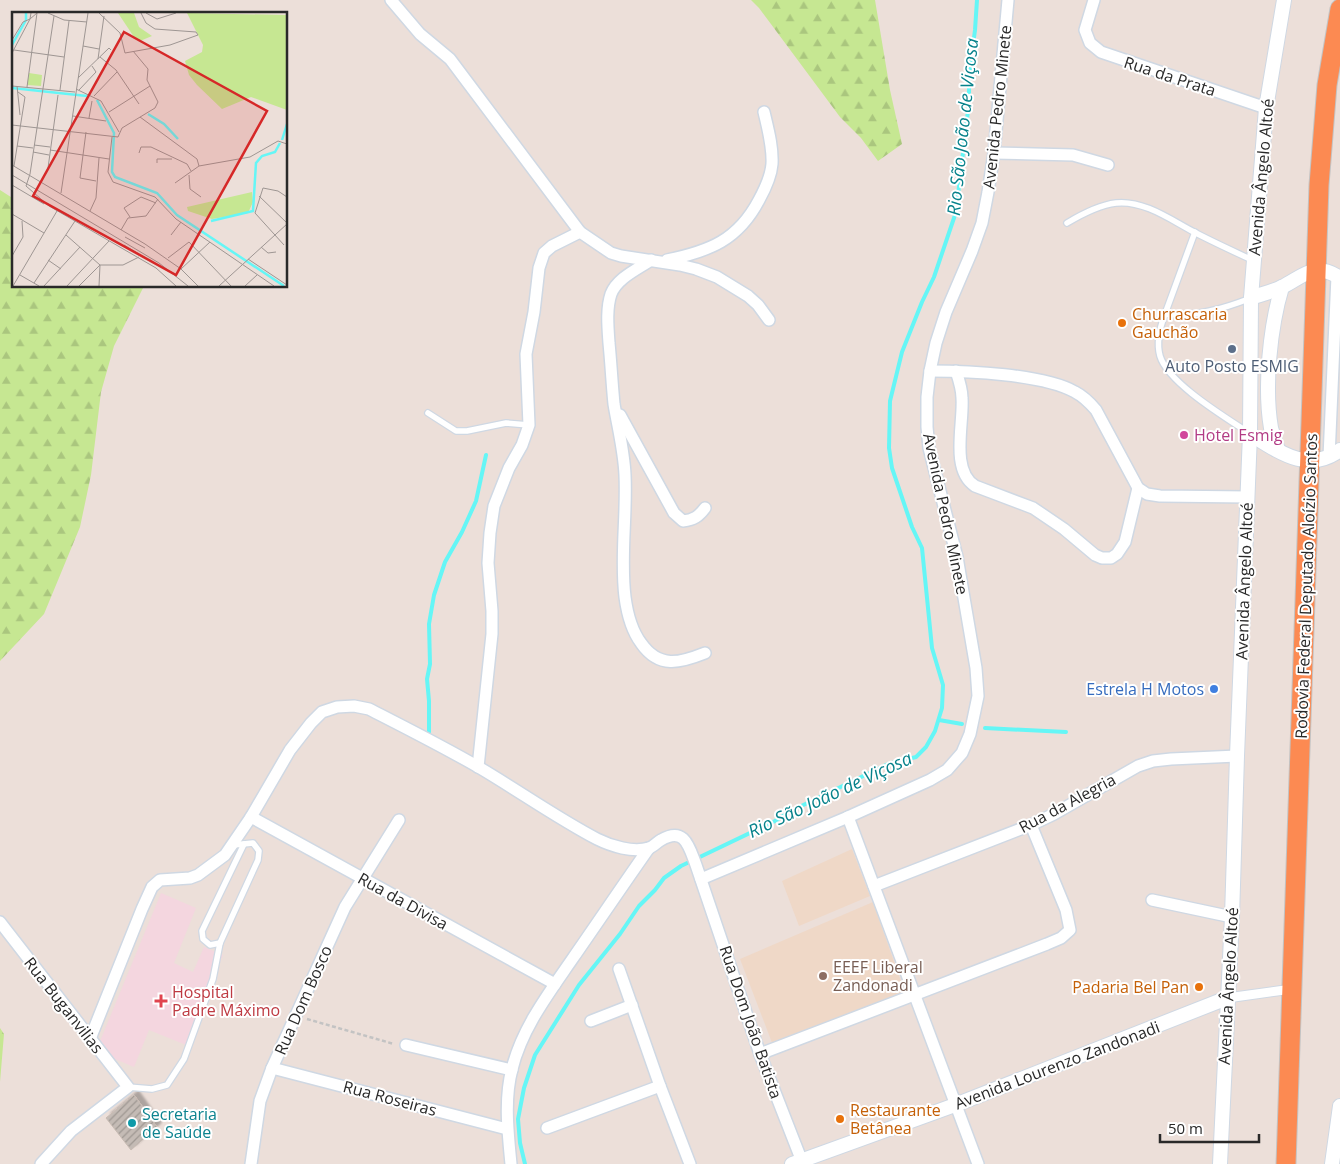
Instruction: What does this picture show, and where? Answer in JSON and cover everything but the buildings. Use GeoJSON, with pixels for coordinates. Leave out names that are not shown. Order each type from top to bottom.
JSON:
{"type":"FeatureCollection","features":[{"type":"Feature","properties":{"kind":"highway","name":"Rodovia Federal Deputado Aloízio Santos"},"geometry":{"type":"LineString","coordinates":[[1286,1164],[1321,144],[1335,75],[1340,9]]}},
{"type":"Feature","properties":{"kind":"street"},"geometry":{"type":"LineString","coordinates":[[391,0],[420,34],[450,59],[580,232],[611,253],[696,269],[733,286],[758,305],[768,320]]}},
{"type":"Feature","properties":{"kind":"street","name":"Avenida Pedro Minete"},"geometry":{"type":"LineString","coordinates":[[701,879],[930,780],[947,770],[962,753],[970,734],[978,696],[976,668],[969,618],[957,557],[929,448],[927,407],[930,371],[946,312],[982,223],[994,154],[1008,0]]}},
{"type":"Feature","properties":{"kind":"street","name":"Rua da Prata"},"geometry":{"type":"LineString","coordinates":[[1094,0],[1085,30],[1090,43],[1101,52],[1266,108]]}},
{"type":"Feature","properties":{"kind":"street","name":"Avenida Ângelo Altoé"},"geometry":{"type":"LineString","coordinates":[[1220,1164],[1232,917],[1248,497],[1251,298],[1266,108],[1284,0]]}},
{"type":"Feature","properties":{"kind":"street"},"geometry":{"type":"LineString","coordinates":[[705,654],[679,662],[658,660],[647,651],[635,632],[625,596],[625,474],[614,404],[608,330],[609,304],[611,294],[616,285],[623,279],[656,261],[693,254],[723,242],[746,221],[764,192],[772,165],[771,148],[764,112]]}},
{"type":"Feature","properties":{"kind":"street"},"geometry":{"type":"LineString","coordinates":[[994,154],[1073,155],[1108,165]]}},
{"type":"Feature","properties":{"kind":"street"},"geometry":{"type":"LineString","coordinates":[[478,767],[492,634],[488,563],[491,524],[494,506],[509,468],[522,445],[529,425],[526,354],[534,312],[539,268],[544,253],[580,232]]}},
{"type":"Feature","properties":{"kind":"street"},"geometry":{"type":"LineString","coordinates":[[1250,434],[1290,457],[1310,462],[1335,454],[1338,277],[1325,270],[1316,269],[1282,287],[1251,298]]}},
{"type":"Feature","properties":{"kind":"street"},"geometry":{"type":"LineString","coordinates":[[1278,450],[1269,408],[1269,379],[1274,312],[1282,287]]}},
{"type":"Feature","properties":{"kind":"street"},"geometry":{"type":"LineString","coordinates":[[930,371],[956,371],[1023,378],[1058,385],[1076,392],[1096,410],[1130,477],[1138,488],[1147,494],[1160,496],[1248,497]]}},
{"type":"Feature","properties":{"kind":"street"},"geometry":{"type":"LineString","coordinates":[[956,371],[962,396],[962,470],[968,482],[983,490],[1018,501],[1033,508],[1059,524],[1095,555],[1102,558],[1110,558],[1121,549],[1125,542],[1138,488]]}},
{"type":"Feature","properties":{"kind":"street"},"geometry":{"type":"LineString","coordinates":[[614,404],[674,513],[683,521],[698,516],[706,508]]}},
{"type":"Feature","properties":{"kind":"street"},"geometry":{"type":"LineString","coordinates":[[90,1039],[152,887],[160,880],[198,876],[239,844],[251,818],[290,750],[310,723],[322,712],[338,707],[354,706],[369,709],[478,767],[604,842],[624,848],[649,848]]}},
{"type":"Feature","properties":{"kind":"street","name":"Rua da Alegria"},"geometry":{"type":"LineString","coordinates":[[874,886],[1031,825],[1138,766],[1153,761],[1171,759],[1237,756]]}},
{"type":"Feature","properties":{"kind":"street"},"geometry":{"type":"LineString","coordinates":[[848,817],[978,1164]]}},
{"type":"Feature","properties":{"kind":"street","name":"Rua da Divisa"},"geometry":{"type":"LineString","coordinates":[[251,818],[555,984]]}},
{"type":"Feature","properties":{"kind":"street","name":"Rua Dom Bosco"},"geometry":{"type":"LineString","coordinates":[[251,1164],[260,1101],[272,1068],[345,907],[399,820]]}},
{"type":"Feature","properties":{"kind":"street"},"geometry":{"type":"LineString","coordinates":[[760,1054],[1047,944],[1067,934],[1070,930],[1070,922],[1031,825]]}},
{"type":"Feature","properties":{"kind":"street","name":"Rua Dom João Batista"},"geometry":{"type":"LineString","coordinates":[[649,848],[671,836],[680,836],[687,843],[799,1163]]}},
{"type":"Feature","properties":{"kind":"street"},"geometry":{"type":"LineString","coordinates":[[511,1164],[508,1129],[512,1070],[526,1034],[555,984],[649,848]]}},
{"type":"Feature","properties":{"kind":"street"},"geometry":{"type":"LineString","coordinates":[[1152,900],[1232,917]]}},
{"type":"Feature","properties":{"kind":"street","name":"Rua Buganvilias"},"geometry":{"type":"LineString","coordinates":[[0,922],[128,1087]]}},
{"type":"Feature","properties":{"kind":"street"},"geometry":{"type":"LineString","coordinates":[[620,969],[660,1086],[690,1164]]}},
{"type":"Feature","properties":{"kind":"street"},"geometry":{"type":"LineString","coordinates":[[1227,998],[1292,989]]}},
{"type":"Feature","properties":{"kind":"street","name":"Avenida Lourenzo Zandonadi"},"geometry":{"type":"LineString","coordinates":[[799,1163],[955,1105],[1227,998]]}},
{"type":"Feature","properties":{"kind":"street"},"geometry":{"type":"LineString","coordinates":[[591,1021],[632,1004]]}},
{"type":"Feature","properties":{"kind":"street"},"geometry":{"type":"LineString","coordinates":[[400,1045],[512,1070]]}},
{"type":"Feature","properties":{"kind":"street","name":"Rua Roseiras"},"geometry":{"type":"LineString","coordinates":[[272,1068],[508,1129]]}},
{"type":"Feature","properties":{"kind":"street"},"geometry":{"type":"LineString","coordinates":[[547,1128],[660,1086]]}},
{"type":"Feature","properties":{"kind":"street"},"geometry":{"type":"LineString","coordinates":[[41,1164],[71,1131],[128,1087]]}},
{"type":"Feature","properties":{"kind":"street"},"geometry":{"type":"LineString","coordinates":[[1332,1164],[1340,1106]]}},
{"type":"Feature","properties":{"kind":"lane"},"geometry":{"type":"LineString","coordinates":[[1067,223],[1084,213],[1117,203],[1132,204],[1151,210],[1254,261]]}},
{"type":"Feature","properties":{"kind":"lane"},"geometry":{"type":"LineString","coordinates":[[1194,232],[1164,314],[1158,346],[1163,363],[1178,380],[1196,396],[1250,434]]}},
{"type":"Feature","properties":{"kind":"lane"},"geometry":{"type":"LineString","coordinates":[[1164,314],[1186,315],[1220,309],[1251,298]]}},
{"type":"Feature","properties":{"kind":"lane"},"geometry":{"type":"LineString","coordinates":[[428,413],[456,431],[506,422],[529,425]]}},
{"type":"Feature","properties":{"kind":"lane"},"geometry":{"type":"LineString","coordinates":[[128,1087],[152,1089],[167,1085],[184,1059],[213,979],[220,943],[258,860],[259,851],[254,843],[239,844],[202,931],[203,939],[210,945],[220,943]]}},
{"type":"Feature","properties":{"kind":"path"},"geometry":{"type":"LineString","coordinates":[[296,1016],[400,1045]]}},
{"type":"Feature","properties":{"kind":"shaded area"},"geometry":{"type":"Polygon","coordinates":[[[852,849],[870,896],[799,926],[782,881],[852,849]]]}},
{"type":"Feature","properties":{"kind":"shaded area","name":"Hospital Padre Máximo"},"geometry":{"type":"Polygon","coordinates":[[[161,893],[196,908],[174,963],[193,972],[204,947],[223,955],[186,1045],[149,1030],[134,1067],[96,1051],[161,893]]]}},
{"type":"Feature","properties":{"kind":"shaded area","name":"EEEF Liberal Zandonadi"},"geometry":{"type":"Polygon","coordinates":[[[873,902],[905,993],[774,1048],[740,959],[873,902]]]}},
{"type":"Feature","properties":{"kind":"green space"},"geometry":{"type":"Polygon","coordinates":[[[751,0],[875,0],[890,90],[902,144],[878,161],[861,138],[840,117],[759,8],[751,0]]]}},
{"type":"Feature","properties":{"kind":"green space"},"geometry":{"type":"Polygon","coordinates":[[[0,190],[12,198],[12,288],[143,288],[114,346],[101,392],[91,475],[80,527],[44,614],[0,661],[0,190]]]}},
{"type":"Feature","properties":{"kind":"green space"},"geometry":{"type":"Polygon","coordinates":[[[0,1028],[4,1034],[0,1082],[0,1028]]]}},
{"type":"Feature","properties":{"kind":"waterway","name":"Rio São João de Viçosa"},"geometry":{"type":"LineString","coordinates":[[525,1164],[520,1143],[518,1119],[524,1088],[535,1055],[579,985],[620,934],[639,906],[664,878],[681,866],[888,764],[916,757],[926,747],[935,731],[942,708],[943,685],[932,648],[922,548],[912,527],[892,468],[889,448],[890,401],[902,352],[934,277],[956,212],[969,102],[969,76],[977,0]]}},
{"type":"Feature","properties":{"kind":"waterway"},"geometry":{"type":"LineString","coordinates":[[429,732],[427,679],[430,664],[429,624],[434,595],[445,562],[462,532],[476,501],[486,455]]}},
{"type":"Feature","properties":{"kind":"waterway"},"geometry":{"type":"LineString","coordinates":[[939,720],[962,724]]}},
{"type":"Feature","properties":{"kind":"waterway"},"geometry":{"type":"LineString","coordinates":[[985,728],[1066,732]]}},
{"type":"Feature","properties":{"kind":"place","name":"Churrascaria Gauchão"},"geometry":{"type":"Point","coordinates":[1122,323]}},
{"type":"Feature","properties":{"kind":"place","name":"Auto Posto ESMIG"},"geometry":{"type":"Point","coordinates":[1232,349]}},
{"type":"Feature","properties":{"kind":"place","name":"Hotel Esmig"},"geometry":{"type":"Point","coordinates":[1184,435]}},
{"type":"Feature","properties":{"kind":"place","name":"Estrela H Motos"},"geometry":{"type":"Point","coordinates":[1214,689]}},
{"type":"Feature","properties":{"kind":"place","name":"EEEF Liberal Zandonadi"},"geometry":{"type":"Point","coordinates":[823,976]}},
{"type":"Feature","properties":{"kind":"place","name":"Padaria Bel Pan"},"geometry":{"type":"Point","coordinates":[1199,987]}},
{"type":"Feature","properties":{"kind":"place","name":"Hospital Padre Máximo"},"geometry":{"type":"Point","coordinates":[161,1001]}},
{"type":"Feature","properties":{"kind":"place","name":"Restaurante Betânea"},"geometry":{"type":"Point","coordinates":[840,1119]}},
{"type":"Feature","properties":{"kind":"place","name":"Secretaria de Saúde"},"geometry":{"type":"Point","coordinates":[132,1123]}}]}
